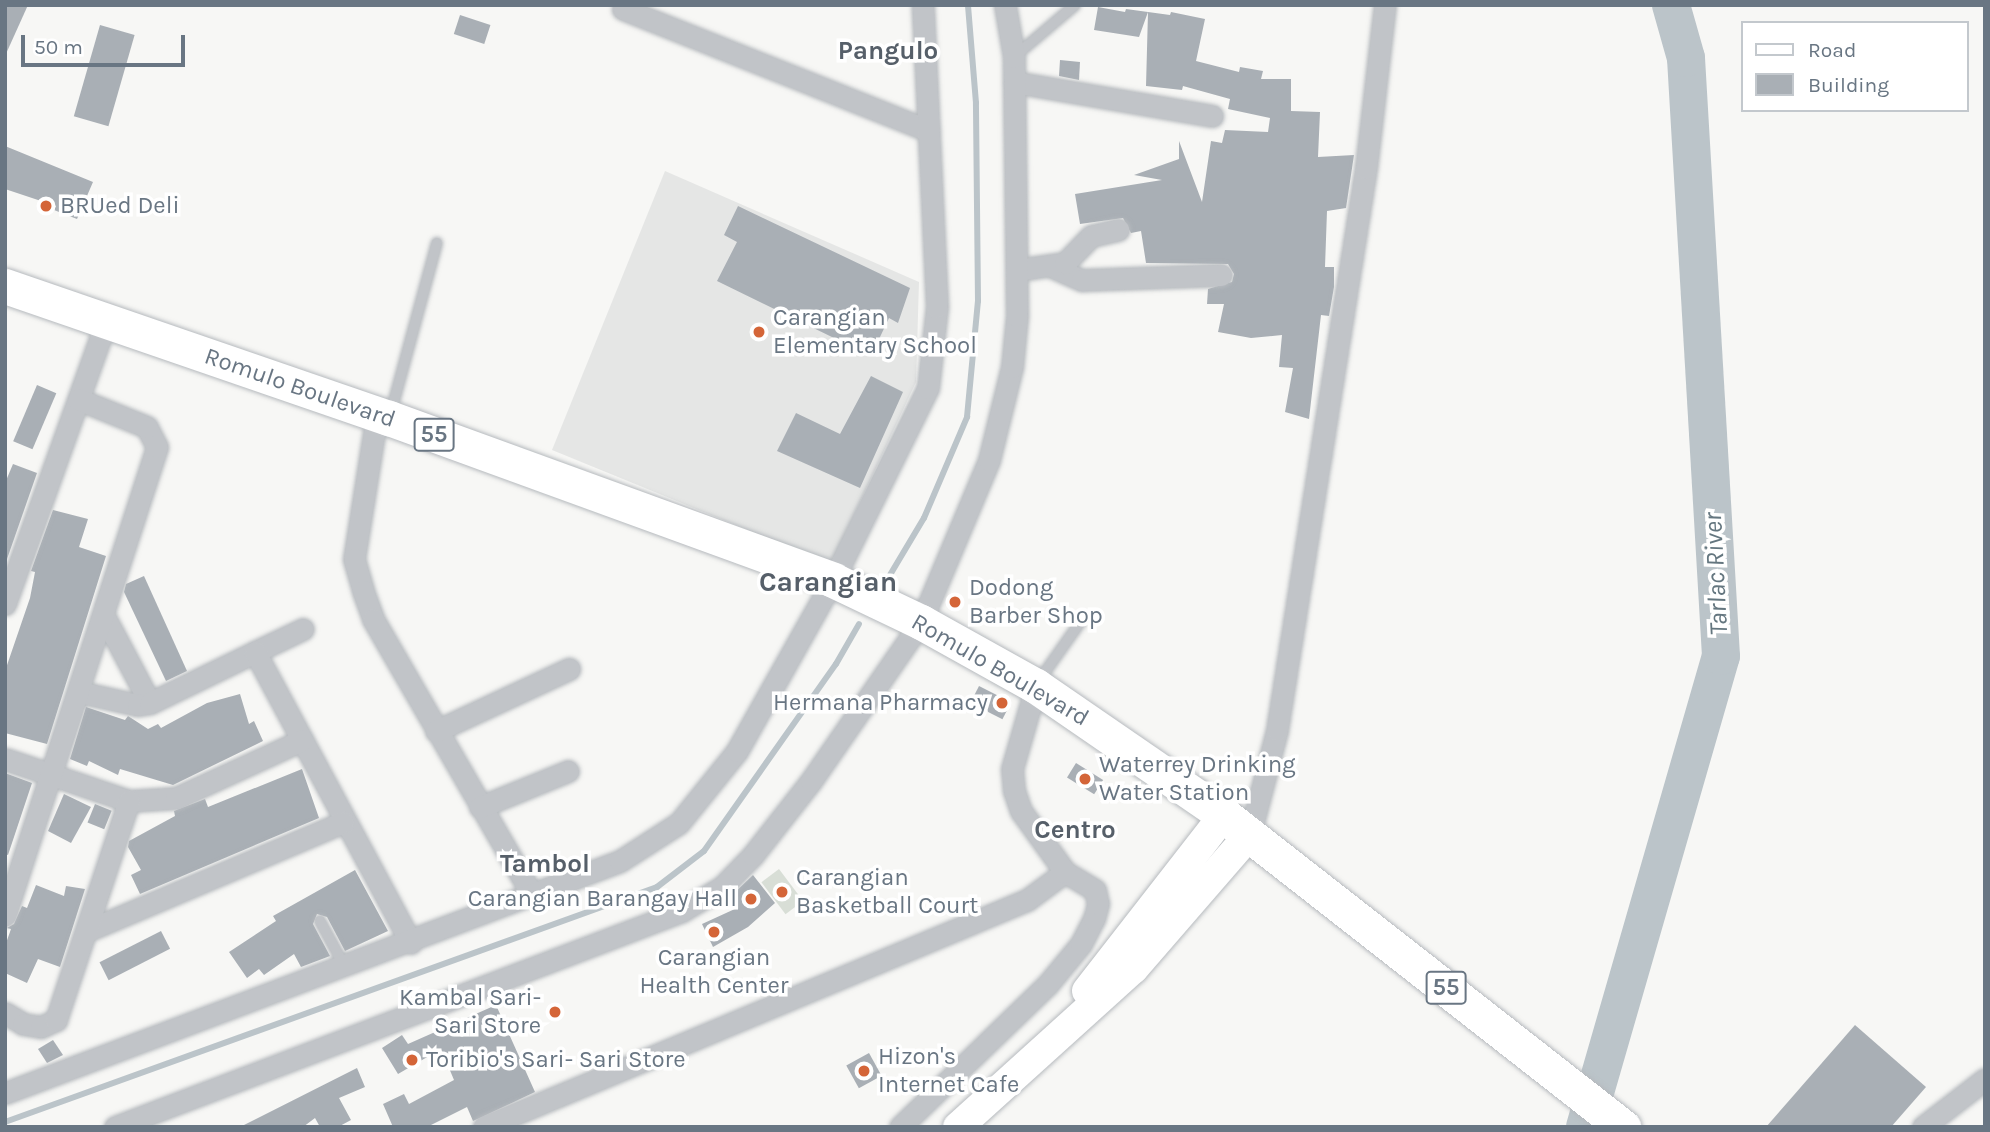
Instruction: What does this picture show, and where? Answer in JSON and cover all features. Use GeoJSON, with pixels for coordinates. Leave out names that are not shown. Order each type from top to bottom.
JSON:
{"type":"FeatureCollection","features":[{"type":"Feature","properties":{"kind":"highway","name":"Romulo Boulevard"},"geometry":{"type":"LineString","coordinates":[[5,286],[383,416],[832,580],[921,622],[1036,686],[1247,833],[1623,1127]]}},
{"type":"Feature","properties":{"kind":"main road"},"geometry":{"type":"LineString","coordinates":[[958,1127],[1061,1033],[1076,1004],[1247,833]]}},
{"type":"Feature","properties":{"kind":"street"},"geometry":{"type":"LineString","coordinates":[[5,1093],[411,943],[531,893],[621,861],[680,823],[737,751],[832,580],[928,388],[937,307],[923,5]]}},
{"type":"Feature","properties":{"kind":"street"},"geometry":{"type":"LineString","coordinates":[[115,1127],[682,911],[722,887],[811,781],[921,622],[989,460],[1012,367],[1017,270],[1014,57],[1005,5]]}},
{"type":"Feature","properties":{"kind":"street"},"geometry":{"type":"LineString","coordinates":[[1247,833],[1279,716],[1366,168],[1385,5]]}},
{"type":"Feature","properties":{"kind":"street"},"geometry":{"type":"LineString","coordinates":[[623,9],[929,131]]}},
{"type":"Feature","properties":{"kind":"street"},"geometry":{"type":"LineString","coordinates":[[1014,82],[1212,116]]}},
{"type":"Feature","properties":{"kind":"street"},"geometry":{"type":"LineString","coordinates":[[1017,270],[1070,260],[1097,233],[1118,230]]}},
{"type":"Feature","properties":{"kind":"street"},"geometry":{"type":"LineString","coordinates":[[1050,265],[1082,280],[1221,275]]}},
{"type":"Feature","properties":{"kind":"street"},"geometry":{"type":"LineString","coordinates":[[5,604],[106,322]]}},
{"type":"Feature","properties":{"kind":"street"},"geometry":{"type":"LineString","coordinates":[[5,915],[157,447],[147,427],[79,399]]}},
{"type":"Feature","properties":{"kind":"street"},"geometry":{"type":"LineString","coordinates":[[383,416],[354,559],[373,619],[531,893]]}},
{"type":"Feature","properties":{"kind":"street"},"geometry":{"type":"LineString","coordinates":[[104,616],[150,702]]}},
{"type":"Feature","properties":{"kind":"street"},"geometry":{"type":"LineString","coordinates":[[79,692],[138,705],[150,702],[303,629]]}},
{"type":"Feature","properties":{"kind":"street"},"geometry":{"type":"LineString","coordinates":[[255,652],[343,822],[411,943]]}},
{"type":"Feature","properties":{"kind":"street"},"geometry":{"type":"LineString","coordinates":[[436,731],[569,669]]}},
{"type":"Feature","properties":{"kind":"street"},"geometry":{"type":"LineString","coordinates":[[900,1127],[1048,984],[1082,944],[1098,904],[1095,890],[1065,872],[1021,811],[1014,791],[1012,769],[1036,686]]}},
{"type":"Feature","properties":{"kind":"street"},"geometry":{"type":"LineString","coordinates":[[5,759],[129,801],[176,798],[302,740]]}},
{"type":"Feature","properties":{"kind":"street"},"geometry":{"type":"LineString","coordinates":[[480,807],[568,771]]}},
{"type":"Feature","properties":{"kind":"street"},"geometry":{"type":"LineString","coordinates":[[5,1013],[23,1024],[41,1027],[56,1020],[89,930],[129,801]]}},
{"type":"Feature","properties":{"kind":"street"},"geometry":{"type":"LineString","coordinates":[[89,930],[343,822]]}},
{"type":"Feature","properties":{"kind":"street"},"geometry":{"type":"LineString","coordinates":[[484,1127],[1027,900],[1065,872]]}},
{"type":"Feature","properties":{"kind":"street"},"geometry":{"type":"LineString","coordinates":[[1923,1127],[1985,1079]]}},
{"type":"Feature","properties":{"kind":"lane"},"geometry":{"type":"LineString","coordinates":[[1014,57],[1075,5]]}},
{"type":"Feature","properties":{"kind":"lane"},"geometry":{"type":"LineString","coordinates":[[383,416],[437,243]]}},
{"type":"Feature","properties":{"kind":"lane"},"geometry":{"type":"LineString","coordinates":[[1036,686],[1081,621]]}},
{"type":"Feature","properties":{"kind":"lane"},"geometry":{"type":"LineString","coordinates":[[320,920],[345,967]]}},
{"type":"Feature","properties":{"kind":"shaded area","name":"Carangian Elementary School"},"geometry":{"type":"Polygon","coordinates":[[[665,171],[919,282],[916,382],[831,564],[552,450],[665,171]]]}},
{"type":"Feature","properties":{"kind":"shaded area","name":"Carangian Basketball Court"},"geometry":{"type":"Polygon","coordinates":[[[779,869],[803,901],[786,914],[761,882],[779,869]]]}},
{"type":"Feature","properties":{"kind":"building"},"geometry":{"type":"Polygon","coordinates":[[[5,5],[28,5],[5,56],[5,5]]]}},
{"type":"Feature","properties":{"kind":"building"},"geometry":{"type":"Polygon","coordinates":[[[1098,7],[1125,12],[1126,9],[1148,12],[1139,37],[1094,30],[1098,7]]]}},
{"type":"Feature","properties":{"kind":"building"},"geometry":{"type":"Polygon","coordinates":[[[1148,12],[1170,15],[1171,12],[1205,19],[1196,61],[1239,72],[1240,67],[1263,71],[1261,79],[1291,79],[1291,111],[1320,112],[1318,157],[1354,155],[1346,208],[1327,211],[1325,267],[1334,267],[1334,287],[1329,316],[1321,315],[1309,419],[1285,412],[1293,368],[1279,367],[1282,335],[1251,338],[1218,332],[1224,304],[1207,304],[1208,289],[1232,282],[1234,274],[1228,264],[1146,263],[1141,231],[1131,233],[1123,218],[1080,224],[1075,194],[1162,180],[1134,175],[1179,159],[1179,141],[1202,202],[1211,141],[1222,143],[1225,130],[1268,132],[1270,118],[1228,109],[1230,99],[1183,86],[1182,90],[1146,86],[1148,12]]]}},
{"type":"Feature","properties":{"kind":"building"},"geometry":{"type":"Polygon","coordinates":[[[460,15],[490,25],[484,44],[454,34],[460,15]]]}},
{"type":"Feature","properties":{"kind":"building"},"geometry":{"type":"Polygon","coordinates":[[[100,25],[135,35],[108,126],[74,116],[100,25]]]}},
{"type":"Feature","properties":{"kind":"building"},"geometry":{"type":"Polygon","coordinates":[[[1060,60],[1080,62],[1079,80],[1059,76],[1060,60]]]}},
{"type":"Feature","properties":{"kind":"building"},"geometry":{"type":"Polygon","coordinates":[[[5,146],[93,182],[77,219],[54,210],[56,206],[5,189],[5,146]]]}},
{"type":"Feature","properties":{"kind":"building"},"geometry":{"type":"Polygon","coordinates":[[[738,206],[910,288],[898,323],[889,318],[871,356],[717,281],[737,242],[724,235],[738,206]]]}},
{"type":"Feature","properties":{"kind":"building"},"geometry":{"type":"Polygon","coordinates":[[[871,376],[903,392],[860,488],[777,451],[796,413],[840,434],[871,376]]]}},
{"type":"Feature","properties":{"kind":"building"},"geometry":{"type":"Polygon","coordinates":[[[37,385],[56,393],[32,449],[13,441],[37,385]]]}},
{"type":"Feature","properties":{"kind":"building"},"geometry":{"type":"Polygon","coordinates":[[[13,464],[37,473],[6,562],[5,483],[13,464]]]}},
{"type":"Feature","properties":{"kind":"building"},"geometry":{"type":"Polygon","coordinates":[[[53,510],[88,519],[79,547],[106,556],[47,744],[5,733],[5,671],[30,598],[35,572],[31,571],[53,510]]]}},
{"type":"Feature","properties":{"kind":"building"},"geometry":{"type":"Polygon","coordinates":[[[144,576],[187,671],[166,681],[124,592],[126,584],[144,576]]]}},
{"type":"Feature","properties":{"kind":"building"},"geometry":{"type":"Polygon","coordinates":[[[979,686],[1011,702],[1002,719],[970,703],[979,686]]]}},
{"type":"Feature","properties":{"kind":"building"},"geometry":{"type":"Polygon","coordinates":[[[240,694],[249,724],[254,721],[263,741],[173,785],[120,769],[118,775],[89,761],[87,766],[70,759],[86,707],[125,720],[128,716],[148,729],[158,724],[161,728],[207,703],[240,694]]]}},
{"type":"Feature","properties":{"kind":"building","name":"Waterrey Drinking Water Station"},"geometry":{"type":"Polygon","coordinates":[[[1076,763],[1103,780],[1094,794],[1067,777],[1076,763]]]}},
{"type":"Feature","properties":{"kind":"building"},"geometry":{"type":"Polygon","coordinates":[[[302,769],[319,818],[140,894],[131,875],[141,870],[128,847],[129,841],[175,816],[174,811],[205,799],[208,807],[302,769]]]}},
{"type":"Feature","properties":{"kind":"building"},"geometry":{"type":"Polygon","coordinates":[[[5,773],[32,783],[8,855],[5,854],[5,773]]]}},
{"type":"Feature","properties":{"kind":"building"},"geometry":{"type":"Polygon","coordinates":[[[64,794],[91,807],[71,843],[48,831],[64,794]]]}},
{"type":"Feature","properties":{"kind":"building"},"geometry":{"type":"Polygon","coordinates":[[[95,804],[112,811],[104,829],[88,823],[95,804]]]}},
{"type":"Feature","properties":{"kind":"building"},"geometry":{"type":"Polygon","coordinates":[[[355,870],[388,931],[345,951],[327,917],[317,914],[313,924],[330,956],[301,967],[294,954],[264,975],[259,969],[247,978],[229,952],[276,921],[273,916],[355,870]]]}},
{"type":"Feature","properties":{"kind":"building"},"geometry":{"type":"Polygon","coordinates":[[[753,875],[775,903],[748,927],[713,947],[702,924],[737,908],[729,898],[753,875]]]}},
{"type":"Feature","properties":{"kind":"building"},"geometry":{"type":"Polygon","coordinates":[[[36,885],[64,896],[66,886],[85,889],[60,967],[38,959],[27,983],[5,973],[5,946],[11,929],[7,928],[14,924],[22,906],[27,908],[36,885]]]}},
{"type":"Feature","properties":{"kind":"building"},"geometry":{"type":"Polygon","coordinates":[[[161,931],[170,949],[109,980],[100,962],[161,931]]]}},
{"type":"Feature","properties":{"kind":"building"},"geometry":{"type":"Polygon","coordinates":[[[496,1005],[535,1092],[473,1121],[467,1107],[427,1127],[393,1127],[383,1104],[404,1094],[409,1104],[454,1080],[441,1049],[398,1074],[382,1048],[402,1035],[408,1044],[496,1005]]]}},
{"type":"Feature","properties":{"kind":"building"},"geometry":{"type":"Polygon","coordinates":[[[1855,1025],[1926,1087],[1891,1127],[1766,1127],[1855,1025]]]}},
{"type":"Feature","properties":{"kind":"building"},"geometry":{"type":"Polygon","coordinates":[[[53,1040],[63,1055],[47,1063],[38,1049],[53,1040]]]}},
{"type":"Feature","properties":{"kind":"building","name":"Hizon's Internet Cafe"},"geometry":{"type":"Polygon","coordinates":[[[869,1053],[882,1076],[859,1088],[846,1066],[869,1053]]]}},
{"type":"Feature","properties":{"kind":"building"},"geometry":{"type":"Polygon","coordinates":[[[357,1068],[365,1087],[339,1098],[351,1120],[338,1127],[320,1127],[315,1118],[303,1127],[240,1127],[357,1068]]]}},
{"type":"Feature","properties":{"kind":"waterway"},"geometry":{"type":"LineString","coordinates":[[884,585],[924,518],[967,417],[978,301],[976,103],[968,5]]}},
{"type":"Feature","properties":{"kind":"waterway","name":"Tarlac River"},"geometry":{"type":"LineString","coordinates":[[1585,1127],[1721,656],[1686,58],[1671,5]]}},
{"type":"Feature","properties":{"kind":"waterway"},"geometry":{"type":"LineString","coordinates":[[5,1122],[657,887],[704,851],[836,664],[859,624]]}},
{"type":"Feature","properties":{"kind":"place","name":"BRUed Deli"},"geometry":{"type":"Point","coordinates":[46,206]}},
{"type":"Feature","properties":{"kind":"place","name":"Carangian Elementary School"},"geometry":{"type":"Point","coordinates":[759,332]}},
{"type":"Feature","properties":{"kind":"place","name":"Dodong Barber Shop"},"geometry":{"type":"Point","coordinates":[955,602]}},
{"type":"Feature","properties":{"kind":"place","name":"Hermana Pharmacy"},"geometry":{"type":"Point","coordinates":[1002,703]}},
{"type":"Feature","properties":{"kind":"place","name":"Waterrey Drinking Water Station"},"geometry":{"type":"Point","coordinates":[1085,779]}},
{"type":"Feature","properties":{"kind":"place","name":"Carangian Basketball Court"},"geometry":{"type":"Point","coordinates":[782,892]}},
{"type":"Feature","properties":{"kind":"place","name":"Carangian Barangay Hall"},"geometry":{"type":"Point","coordinates":[751,899]}},
{"type":"Feature","properties":{"kind":"place","name":"Carangian Health Center"},"geometry":{"type":"Point","coordinates":[714,932]}},
{"type":"Feature","properties":{"kind":"place","name":"Kambal Sari- Sari Store"},"geometry":{"type":"Point","coordinates":[555,1012]}},
{"type":"Feature","properties":{"kind":"place","name":"Toribio's Sari- Sari Store"},"geometry":{"type":"Point","coordinates":[412,1060]}},
{"type":"Feature","properties":{"kind":"place","name":"Hizon's Internet Cafe"},"geometry":{"type":"Point","coordinates":[864,1071]}},
{"type":"Feature","properties":{"kind":"district","name":"Pangulo"},"geometry":{"type":"Point","coordinates":[888,51]}},
{"type":"Feature","properties":{"kind":"district","name":"Carangian"},"geometry":{"type":"Point","coordinates":[828,582]}},
{"type":"Feature","properties":{"kind":"district","name":"Centro"},"geometry":{"type":"Point","coordinates":[1075,830]}},
{"type":"Feature","properties":{"kind":"district","name":"Tambol"},"geometry":{"type":"Point","coordinates":[545,864]}}]}
